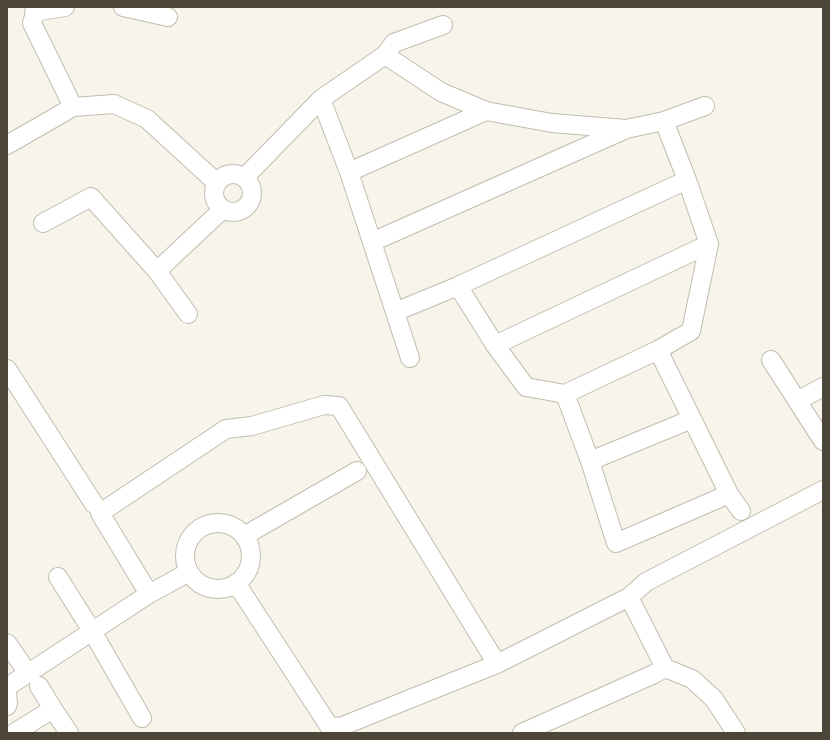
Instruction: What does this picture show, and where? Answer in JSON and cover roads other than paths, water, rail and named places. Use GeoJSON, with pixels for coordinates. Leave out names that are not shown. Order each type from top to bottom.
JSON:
{"type":"FeatureCollection","features":[{"type":"Feature","properties":{"kind":"street"},"geometry":{"type":"LineString","coordinates":[[65,7],[36,10],[32,23],[73,107]]}},
{"type":"Feature","properties":{"kind":"street"},"geometry":{"type":"LineString","coordinates":[[123,7],[168,17]]}},
{"type":"Feature","properties":{"kind":"street"},"geometry":{"type":"LineString","coordinates":[[245,178],[322,99],[385,54],[394,43],[443,25]]}},
{"type":"Feature","properties":{"kind":"street"},"geometry":{"type":"LineString","coordinates":[[385,54],[441,92],[486,110],[552,123],[626,129]]}},
{"type":"Feature","properties":{"kind":"street"},"geometry":{"type":"LineString","coordinates":[[322,99],[349,172],[410,358]]}},
{"type":"Feature","properties":{"kind":"street"},"geometry":{"type":"LineString","coordinates":[[7,145],[73,107],[114,104],[147,119],[217,184]]}},
{"type":"Feature","properties":{"kind":"street"},"geometry":{"type":"LineString","coordinates":[[372,242],[626,129],[664,121],[705,106]]}},
{"type":"Feature","properties":{"kind":"street"},"geometry":{"type":"LineString","coordinates":[[349,172],[486,110]]}},
{"type":"Feature","properties":{"kind":"street"},"geometry":{"type":"LineString","coordinates":[[458,286],[495,346],[526,387],[565,394],[658,350],[691,331],[709,244],[687,180],[664,121]]}},
{"type":"Feature","properties":{"kind":"street"},"geometry":{"type":"LineString","coordinates":[[239,174],[250,183],[252,197],[249,204],[244,209],[237,212],[223,209],[218,204],[215,197],[215,187],[217,184],[225,176],[239,174]]}},
{"type":"Feature","properties":{"kind":"street"},"geometry":{"type":"LineString","coordinates":[[395,312],[458,286],[687,180]]}},
{"type":"Feature","properties":{"kind":"street"},"geometry":{"type":"LineString","coordinates":[[43,223],[91,197],[157,271],[188,314]]}},
{"type":"Feature","properties":{"kind":"street"},"geometry":{"type":"LineString","coordinates":[[157,271],[223,209]]}},
{"type":"Feature","properties":{"kind":"street"},"geometry":{"type":"LineString","coordinates":[[495,346],[709,244]]}},
{"type":"Feature","properties":{"kind":"street"},"geometry":{"type":"LineString","coordinates":[[658,350],[729,494],[741,511]]}},
{"type":"Feature","properties":{"kind":"street"},"geometry":{"type":"LineString","coordinates":[[771,360],[823,441]]}},
{"type":"Feature","properties":{"kind":"street"},"geometry":{"type":"LineString","coordinates":[[7,369],[94,504]]}},
{"type":"Feature","properties":{"kind":"street"},"geometry":{"type":"LineString","coordinates":[[797,401],[823,387]]}},
{"type":"Feature","properties":{"kind":"street"},"geometry":{"type":"LineString","coordinates":[[565,394],[590,461],[616,543],[729,494]]}},
{"type":"Feature","properties":{"kind":"street"},"geometry":{"type":"LineString","coordinates":[[149,594],[100,513],[226,429],[252,426],[324,406],[339,406],[497,664]]}},
{"type":"Feature","properties":{"kind":"street"},"geometry":{"type":"LineString","coordinates":[[590,461],[692,419]]}},
{"type":"Feature","properties":{"kind":"street"},"geometry":{"type":"LineString","coordinates":[[244,536],[357,471]]}},
{"type":"Feature","properties":{"kind":"street"},"geometry":{"type":"LineString","coordinates":[[236,583],[330,726],[340,726],[497,664],[629,597],[646,582],[823,490]]}},
{"type":"Feature","properties":{"kind":"street"},"geometry":{"type":"LineString","coordinates":[[216,523],[226,524],[236,529],[244,536],[249,546],[251,556],[249,566],[244,576],[236,583],[226,588],[216,589],[200,583],[189,572],[185,561],[185,550],[189,540],[196,531],[205,526],[216,523]]}},
{"type":"Feature","properties":{"kind":"street"},"geometry":{"type":"LineString","coordinates":[[7,687],[92,630],[149,594],[189,572]]}},
{"type":"Feature","properties":{"kind":"street"},"geometry":{"type":"LineString","coordinates":[[58,577],[92,630],[142,718]]}},
{"type":"Feature","properties":{"kind":"street"},"geometry":{"type":"LineString","coordinates":[[629,597],[665,668],[692,679],[714,699],[736,733]]}},
{"type":"Feature","properties":{"kind":"street"},"geometry":{"type":"LineString","coordinates":[[7,642],[23,666]]}},
{"type":"Feature","properties":{"kind":"street"},"geometry":{"type":"LineString","coordinates":[[522,733],[665,668]]}},
{"type":"Feature","properties":{"kind":"street"},"geometry":{"type":"LineString","coordinates":[[39,686],[69,733]]}},
{"type":"Feature","properties":{"kind":"street"},"geometry":{"type":"LineString","coordinates":[[7,693],[7,706]]}},
{"type":"Feature","properties":{"kind":"street"},"geometry":{"type":"LineString","coordinates":[[7,726],[12,733],[53,709]]}}]}
